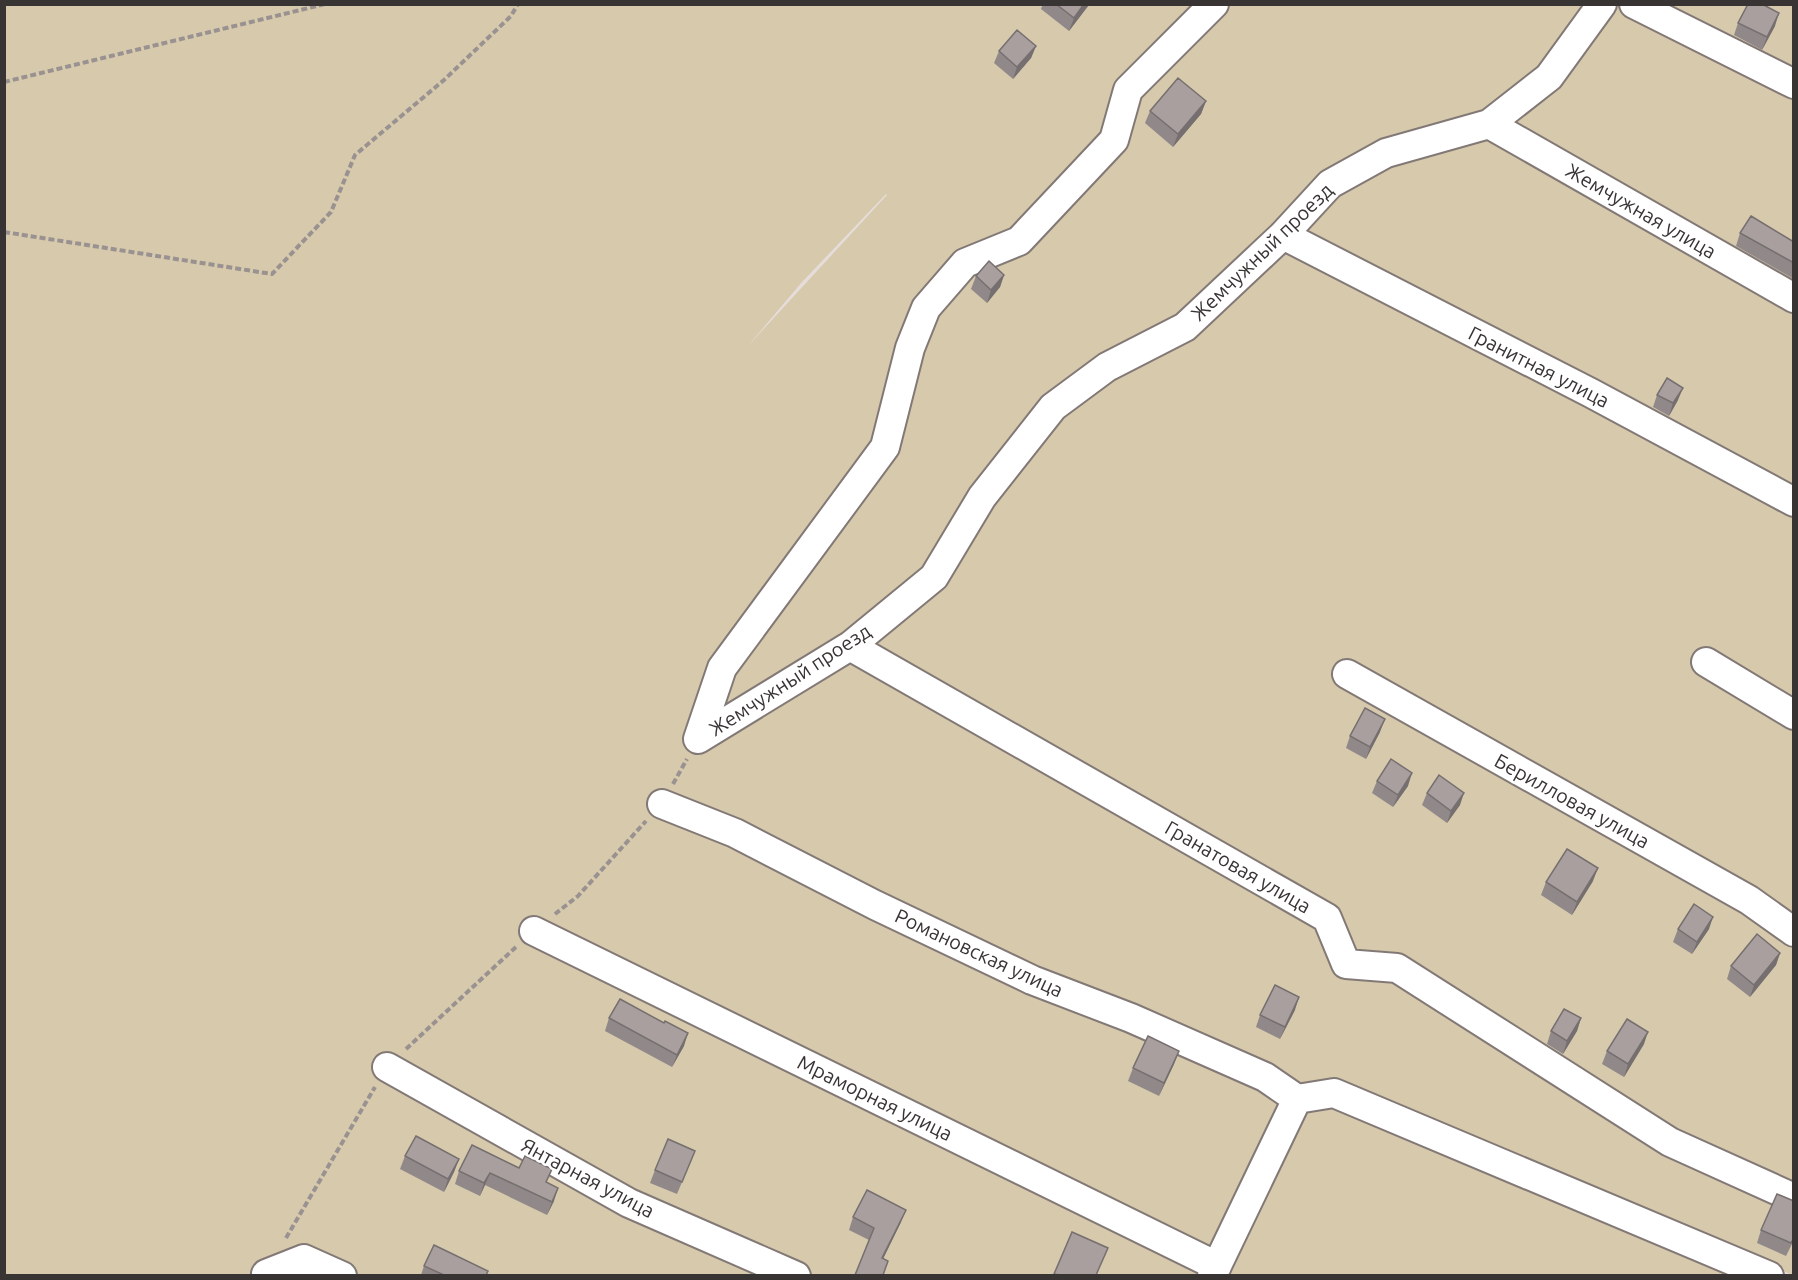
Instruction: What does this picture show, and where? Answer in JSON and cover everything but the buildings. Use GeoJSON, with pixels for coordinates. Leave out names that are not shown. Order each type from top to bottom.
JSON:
{"type":"FeatureCollection","features":[{"type":"Feature","properties":{"kind":"street"},"geometry":{"type":"LineString","coordinates":[[698,739],[722,668],[885,447],[910,348],[926,308],[965,263],[1018,242],[1114,140],[1128,90],[1215,4]]}},
{"type":"Feature","properties":{"kind":"street","name":"Жемчужный проезд"},"geometry":{"type":"LineString","coordinates":[[698,739],[850,646],[934,577],[982,497],[1053,407],[1107,367],[1185,327],[1283,235],[1330,184],[1386,153],[1488,124],[1548,77],[1602,4]]}},
{"type":"Feature","properties":{"kind":"street"},"geometry":{"type":"LineString","coordinates":[[1634,4],[1794,84]]}},
{"type":"Feature","properties":{"kind":"street","name":"Жемчужная улица"},"geometry":{"type":"LineString","coordinates":[[1488,124],[1794,298]]}},
{"type":"Feature","properties":{"kind":"street","name":"Гранитная улица"},"geometry":{"type":"LineString","coordinates":[[1283,235],[1591,393],[1794,502]]}},
{"type":"Feature","properties":{"kind":"street","name":"Гранатовая улица"},"geometry":{"type":"LineString","coordinates":[[850,646],[1327,918],[1346,964],[1397,968],[1670,1142],[1794,1198]]}},
{"type":"Feature","properties":{"kind":"street"},"geometry":{"type":"LineString","coordinates":[[1706,662],[1794,715]]}},
{"type":"Feature","properties":{"kind":"street","name":"Берилловая улица"},"geometry":{"type":"LineString","coordinates":[[1347,674],[1749,900],[1794,932]]}},
{"type":"Feature","properties":{"kind":"street","name":"Романовская улица"},"geometry":{"type":"LineString","coordinates":[[662,804],[735,832],[875,905],[1032,980],[1131,1018],[1264,1077],[1298,1099]]}},
{"type":"Feature","properties":{"kind":"street","name":"Мраморная улица"},"geometry":{"type":"LineString","coordinates":[[534,931],[1215,1271]]}},
{"type":"Feature","properties":{"kind":"street","name":"Янтарная улица"},"geometry":{"type":"LineString","coordinates":[[387,1067],[629,1203],[796,1275]]}},
{"type":"Feature","properties":{"kind":"street"},"geometry":{"type":"LineString","coordinates":[[1215,1271],[1298,1099],[1334,1093],[1769,1275]]}},
{"type":"Feature","properties":{"kind":"street"},"geometry":{"type":"LineString","coordinates":[[266,1274],[304,1259],[342,1275]]}},
{"type":"Feature","properties":{"kind":"path"},"geometry":{"type":"LineString","coordinates":[[4,82],[325,4]]}},
{"type":"Feature","properties":{"kind":"path"},"geometry":{"type":"LineString","coordinates":[[4,232],[272,274],[331,213],[355,155],[444,80],[511,16],[518,4]]}},
{"type":"Feature","properties":{"kind":"path"},"geometry":{"type":"LineString","coordinates":[[266,1274],[387,1067],[534,931],[578,896],[662,804],[698,739]]}},
{"type":"Feature","properties":{"kind":"shaded area"},"geometry":{"type":"Polygon","coordinates":[[[4,5],[1793,5],[1793,1275],[1362,1101],[1771,1275],[5,1275],[4,5]],[[887,195],[802,282],[747,347],[887,195]]]}}]}
